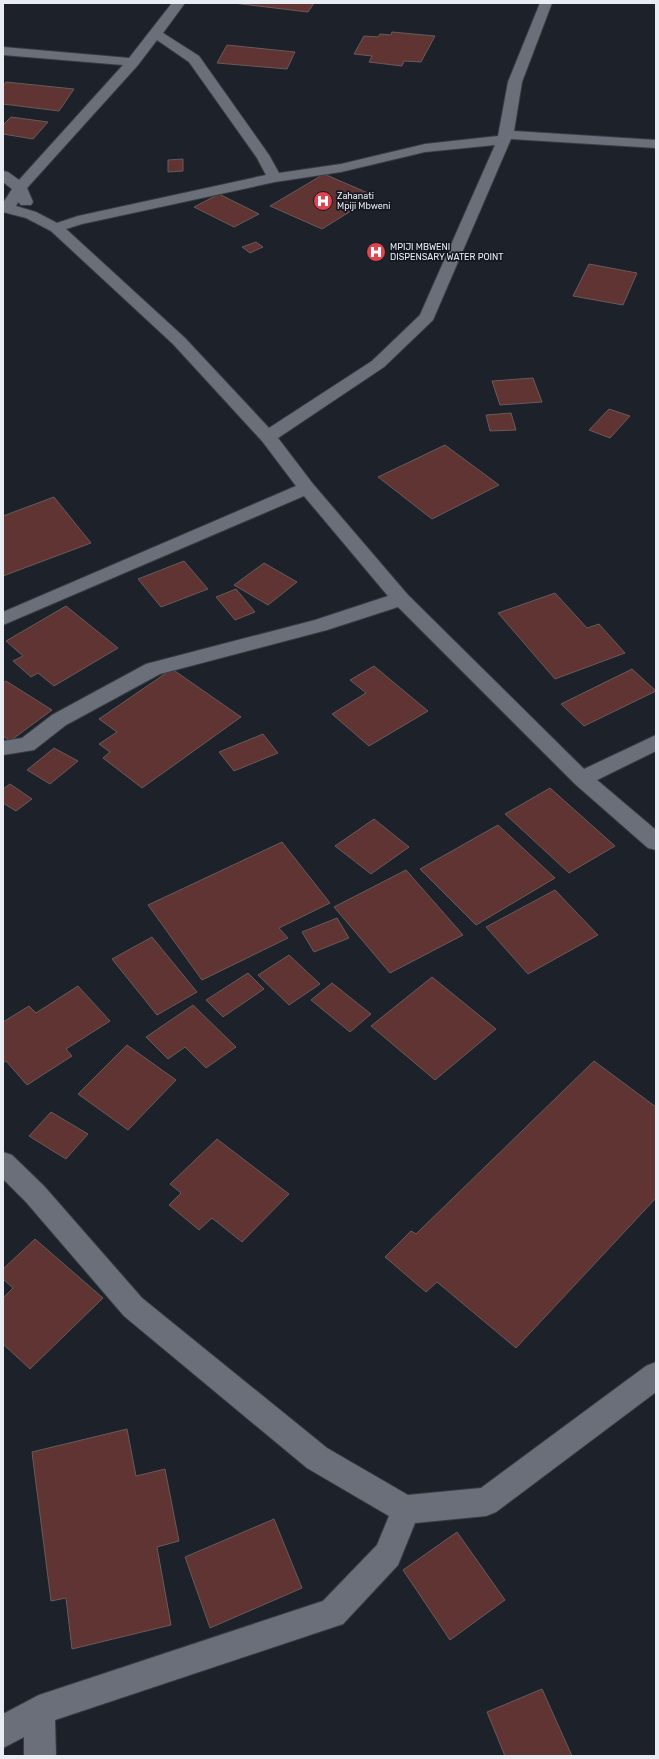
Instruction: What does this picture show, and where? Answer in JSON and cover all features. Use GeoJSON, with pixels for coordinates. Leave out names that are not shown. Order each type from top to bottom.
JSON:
{"type":"FeatureCollection","features":[{"type":"Feature","properties":{"kind":"street"},"geometry":{"type":"LineString","coordinates":[[179,3],[133,62],[20,188],[5,208],[31,215],[56,228],[179,342],[268,437],[308,488],[401,599],[582,779],[656,842]]}},
{"type":"Feature","properties":{"kind":"street"},"geometry":{"type":"LineString","coordinates":[[268,437],[378,364],[427,317],[505,137],[515,82],[546,3]]}},
{"type":"Feature","properties":{"kind":"street"},"geometry":{"type":"LineString","coordinates":[[156,34],[194,59],[264,158],[275,178]]}},
{"type":"Feature","properties":{"kind":"street"},"geometry":{"type":"LineString","coordinates":[[3,51],[133,62]]}},
{"type":"Feature","properties":{"kind":"street"},"geometry":{"type":"LineString","coordinates":[[56,228],[78,220],[275,178],[341,168],[426,148],[505,137],[656,144]]}},
{"type":"Feature","properties":{"kind":"street"},"geometry":{"type":"LineString","coordinates":[[3,175],[20,188],[31,215]]}},
{"type":"Feature","properties":{"kind":"street"},"geometry":{"type":"LineString","coordinates":[[3,619],[308,488]]}},
{"type":"Feature","properties":{"kind":"street"},"geometry":{"type":"LineString","coordinates":[[3,748],[27,745],[59,720],[153,669],[320,625],[401,599]]}},
{"type":"Feature","properties":{"kind":"street"},"geometry":{"type":"LineString","coordinates":[[582,779],[656,742]]}},
{"type":"Feature","properties":{"kind":"street"},"geometry":{"type":"LineString","coordinates":[[3,1162],[35,1194],[133,1307],[317,1458],[406,1510],[486,1502],[656,1375]]}},
{"type":"Feature","properties":{"kind":"street"},"geometry":{"type":"LineString","coordinates":[[3,1732],[39,1710],[332,1613],[388,1555],[406,1510]]}},
{"type":"Feature","properties":{"kind":"street"},"geometry":{"type":"LineString","coordinates":[[39,1710],[40,1756]]}},
{"type":"Feature","properties":{"kind":"building"},"geometry":{"type":"Polygon","coordinates":[[[233,3],[314,3],[308,12],[233,3]]]}},
{"type":"Feature","properties":{"kind":"building"},"geometry":{"type":"Polygon","coordinates":[[[392,32],[435,36],[421,62],[404,61],[402,66],[369,62],[372,56],[354,54],[364,36],[378,37],[380,34],[391,35],[392,32]]]}},
{"type":"Feature","properties":{"kind":"building"},"geometry":{"type":"Polygon","coordinates":[[[227,45],[295,52],[287,69],[217,63],[227,45]]]}},
{"type":"Feature","properties":{"kind":"building"},"geometry":{"type":"Polygon","coordinates":[[[6,82],[74,89],[59,111],[3,104],[3,86],[6,82]]]}},
{"type":"Feature","properties":{"kind":"building"},"geometry":{"type":"Polygon","coordinates":[[[11,117],[48,122],[33,139],[3,134],[3,125],[11,117]]]}},
{"type":"Feature","properties":{"kind":"building"},"geometry":{"type":"Polygon","coordinates":[[[183,159],[183,171],[168,172],[168,160],[183,159]]]}},
{"type":"Feature","properties":{"kind":"building","name":"Zahanati Mpiji Mbweni"},"geometry":{"type":"Polygon","coordinates":[[[324,174],[375,196],[322,229],[270,206],[324,174]]]}},
{"type":"Feature","properties":{"kind":"building"},"geometry":{"type":"Polygon","coordinates":[[[219,194],[259,214],[234,227],[194,207],[219,194]]]}},
{"type":"Feature","properties":{"kind":"building"},"geometry":{"type":"Polygon","coordinates":[[[256,242],[263,247],[250,253],[242,247],[256,242]]]}},
{"type":"Feature","properties":{"kind":"building"},"geometry":{"type":"Polygon","coordinates":[[[589,264],[637,273],[623,305],[573,296],[589,264]]]}},
{"type":"Feature","properties":{"kind":"building"},"geometry":{"type":"Polygon","coordinates":[[[533,378],[542,402],[500,405],[492,381],[533,378]]]}},
{"type":"Feature","properties":{"kind":"building"},"geometry":{"type":"Polygon","coordinates":[[[609,409],[630,416],[610,438],[589,430],[609,409]]]}},
{"type":"Feature","properties":{"kind":"building"},"geometry":{"type":"Polygon","coordinates":[[[511,413],[516,430],[490,431],[486,415],[511,413]]]}},
{"type":"Feature","properties":{"kind":"building"},"geometry":{"type":"Polygon","coordinates":[[[445,445],[499,485],[432,519],[378,477],[445,445]]]}},
{"type":"Feature","properties":{"kind":"building"},"geometry":{"type":"Polygon","coordinates":[[[54,497],[91,543],[3,576],[3,516],[54,497]]]}},
{"type":"Feature","properties":{"kind":"building"},"geometry":{"type":"Polygon","coordinates":[[[184,561],[208,589],[161,607],[138,579],[184,561]]]}},
{"type":"Feature","properties":{"kind":"building"},"geometry":{"type":"Polygon","coordinates":[[[264,563],[297,582],[268,605],[234,585],[264,563]]]}},
{"type":"Feature","properties":{"kind":"building"},"geometry":{"type":"Polygon","coordinates":[[[236,589],[255,612],[235,620],[216,597],[236,589]]]}},
{"type":"Feature","properties":{"kind":"building"},"geometry":{"type":"Polygon","coordinates":[[[555,593],[587,628],[599,624],[625,653],[555,679],[498,613],[555,593]]]}},
{"type":"Feature","properties":{"kind":"building"},"geometry":{"type":"Polygon","coordinates":[[[66,606],[118,648],[54,686],[38,673],[31,677],[13,661],[23,656],[6,641],[66,606]]]}},
{"type":"Feature","properties":{"kind":"building"},"geometry":{"type":"Polygon","coordinates":[[[374,666],[428,711],[369,746],[332,714],[366,693],[350,680],[374,666]]]}},
{"type":"Feature","properties":{"kind":"building"},"geometry":{"type":"Polygon","coordinates":[[[172,669],[241,717],[142,788],[103,758],[110,752],[99,744],[117,732],[99,719],[172,669]]]}},
{"type":"Feature","properties":{"kind":"building"},"geometry":{"type":"Polygon","coordinates":[[[632,669],[656,691],[584,726],[561,704],[632,669]]]}},
{"type":"Feature","properties":{"kind":"building"},"geometry":{"type":"Polygon","coordinates":[[[6,681],[52,710],[10,741],[3,736],[3,683],[6,681]]]}},
{"type":"Feature","properties":{"kind":"building"},"geometry":{"type":"Polygon","coordinates":[[[263,734],[278,753],[234,771],[219,752],[263,734]]]}},
{"type":"Feature","properties":{"kind":"building"},"geometry":{"type":"Polygon","coordinates":[[[54,748],[78,761],[50,784],[27,770],[54,748]]]}},
{"type":"Feature","properties":{"kind":"building"},"geometry":{"type":"Polygon","coordinates":[[[10,784],[32,799],[16,811],[3,803],[3,789],[10,784]]]}},
{"type":"Feature","properties":{"kind":"building"},"geometry":{"type":"Polygon","coordinates":[[[550,788],[615,846],[569,873],[505,814],[550,788]]]}},
{"type":"Feature","properties":{"kind":"building"},"geometry":{"type":"Polygon","coordinates":[[[374,819],[409,847],[371,874],[335,846],[374,819]]]}},
{"type":"Feature","properties":{"kind":"building"},"geometry":{"type":"Polygon","coordinates":[[[498,825],[555,878],[476,925],[420,869],[498,825]]]}},
{"type":"Feature","properties":{"kind":"building"},"geometry":{"type":"Polygon","coordinates":[[[282,842],[330,903],[279,928],[288,938],[202,980],[148,905],[282,842]]]}},
{"type":"Feature","properties":{"kind":"building"},"geometry":{"type":"Polygon","coordinates":[[[406,870],[463,935],[390,973],[334,907],[406,870]]]}},
{"type":"Feature","properties":{"kind":"building"},"geometry":{"type":"Polygon","coordinates":[[[555,890],[598,935],[528,974],[486,927],[555,890]]]}},
{"type":"Feature","properties":{"kind":"building"},"geometry":{"type":"Polygon","coordinates":[[[337,918],[349,938],[314,952],[302,932],[337,918]]]}},
{"type":"Feature","properties":{"kind":"building"},"geometry":{"type":"Polygon","coordinates":[[[152,937],[197,992],[157,1015],[112,959],[152,937]]]}},
{"type":"Feature","properties":{"kind":"building"},"geometry":{"type":"Polygon","coordinates":[[[289,955],[320,984],[289,1005],[258,975],[289,955]]]}},
{"type":"Feature","properties":{"kind":"building"},"geometry":{"type":"Polygon","coordinates":[[[248,973],[264,989],[223,1017],[206,1000],[248,973]]]}},
{"type":"Feature","properties":{"kind":"building"},"geometry":{"type":"Polygon","coordinates":[[[432,977],[496,1029],[435,1080],[371,1026],[432,977]]]}},
{"type":"Feature","properties":{"kind":"building"},"geometry":{"type":"Polygon","coordinates":[[[332,983],[371,1014],[350,1032],[311,1000],[332,983]]]}},
{"type":"Feature","properties":{"kind":"building"},"geometry":{"type":"Polygon","coordinates":[[[78,986],[110,1021],[66,1049],[72,1056],[27,1085],[6,1061],[3,1063],[3,1022],[29,1006],[36,1013],[78,986]]]}},
{"type":"Feature","properties":{"kind":"building"},"geometry":{"type":"Polygon","coordinates":[[[193,1005],[236,1047],[206,1068],[185,1047],[168,1059],[146,1037],[193,1005]]]}},
{"type":"Feature","properties":{"kind":"building"},"geometry":{"type":"Polygon","coordinates":[[[127,1045],[176,1080],[128,1130],[78,1094],[127,1045]]]}},
{"type":"Feature","properties":{"kind":"building"},"geometry":{"type":"Polygon","coordinates":[[[594,1061],[656,1107],[656,1198],[516,1348],[437,1282],[426,1292],[385,1257],[411,1231],[416,1234],[594,1061]]]}},
{"type":"Feature","properties":{"kind":"building"},"geometry":{"type":"Polygon","coordinates":[[[51,1112],[88,1134],[66,1159],[29,1136],[51,1112]]]}},
{"type":"Feature","properties":{"kind":"building"},"geometry":{"type":"Polygon","coordinates":[[[217,1139],[289,1194],[242,1242],[212,1218],[199,1230],[169,1205],[181,1193],[170,1184],[217,1139]]]}},
{"type":"Feature","properties":{"kind":"building"},"geometry":{"type":"Polygon","coordinates":[[[35,1239],[103,1298],[30,1369],[3,1344],[3,1298],[13,1288],[3,1279],[3,1269],[35,1239]]]}},
{"type":"Feature","properties":{"kind":"building"},"geometry":{"type":"Polygon","coordinates":[[[127,1429],[136,1476],[165,1469],[179,1541],[157,1547],[171,1625],[72,1649],[66,1598],[51,1601],[32,1452],[127,1429]]]}},
{"type":"Feature","properties":{"kind":"building"},"geometry":{"type":"Polygon","coordinates":[[[274,1519],[302,1588],[210,1628],[185,1557],[274,1519]]]}},
{"type":"Feature","properties":{"kind":"building"},"geometry":{"type":"Polygon","coordinates":[[[457,1532],[505,1600],[450,1640],[403,1570],[457,1532]]]}},
{"type":"Feature","properties":{"kind":"building"},"geometry":{"type":"Polygon","coordinates":[[[542,1689],[572,1756],[505,1756],[487,1712],[542,1689]]]}},
{"type":"Feature","properties":{"kind":"place","name":"Zahanati Mpiji Mbweni"},"geometry":{"type":"Point","coordinates":[323,201]}},
{"type":"Feature","properties":{"kind":"place","name":"MPIJI MBWENI DISPENSARY WATER POINT"},"geometry":{"type":"Point","coordinates":[376,252]}}]}
